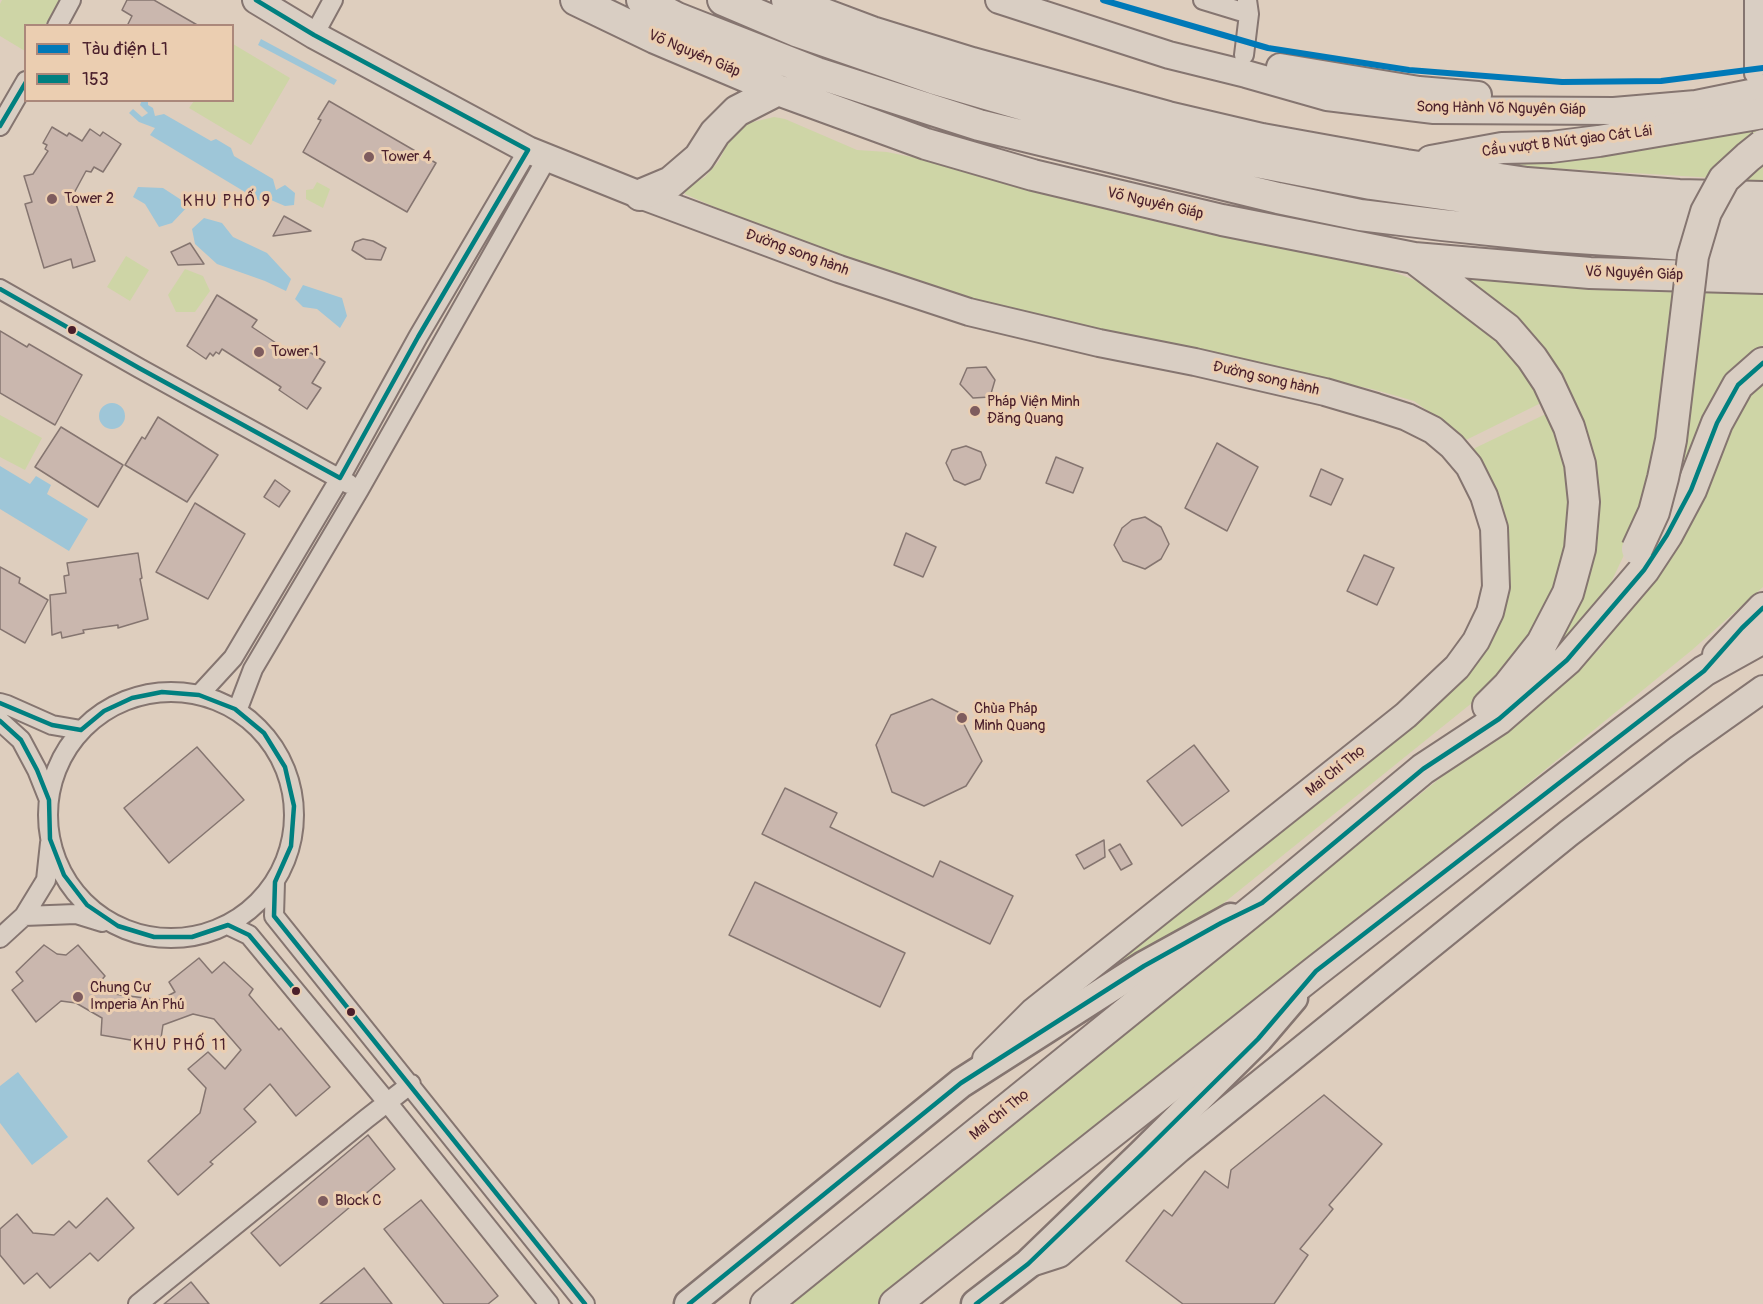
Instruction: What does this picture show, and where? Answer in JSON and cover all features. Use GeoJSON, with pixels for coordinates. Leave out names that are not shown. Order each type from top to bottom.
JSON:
{"type":"FeatureCollection","features":[{"type":"Feature","properties":{"kind":"highway","name":"Võ Nguyên Giáp"},"geometry":{"type":"LineString","coordinates":[[576,0],[655,38],[778,90],[926,144],[1022,172],[1221,220],[1414,258],[1590,273],[1763,278]]}},
{"type":"Feature","properties":{"kind":"highway","name":"Võ Nguyên Giáp"},"geometry":{"type":"LineString","coordinates":[[642,0],[677,18],[817,73],[979,125],[1278,198],[1360,215],[1547,236],[1763,250]]}},
{"type":"Feature","properties":{"kind":"highway"},"geometry":{"type":"LineString","coordinates":[[723,0],[796,31],[935,78],[1072,119],[1236,158],[1371,184],[1526,206],[1720,207],[1763,197]]}},
{"type":"Feature","properties":{"kind":"highway"},"geometry":{"type":"LineString","coordinates":[[787,0],[883,35],[1091,97],[1262,139],[1406,165],[1687,206]]}},
{"type":"Feature","properties":{"kind":"highway","name":"Cầu vượt B Nút giao Cát Lái"},"geometry":{"type":"LineString","coordinates":[[1406,165],[1502,148],[1551,147],[1599,141],[1760,88]]}},
{"type":"Feature","properties":{"kind":"highway"},"geometry":{"type":"LineString","coordinates":[[640,195],[671,182],[699,158],[715,133],[737,111],[778,90]]}},
{"type":"Feature","properties":{"kind":"highway"},"geometry":{"type":"LineString","coordinates":[[1598,626],[1654,512],[1671,440],[1693,256],[1706,212],[1724,179],[1763,145]]}},
{"type":"Feature","properties":{"kind":"highway"},"geometry":{"type":"LineString","coordinates":[[1221,220],[1278,198]]}},
{"type":"Feature","properties":{"kind":"highway"},"geometry":{"type":"LineString","coordinates":[[1720,207],[1763,220]]}},
{"type":"Feature","properties":{"kind":"highway"},"geometry":{"type":"LineString","coordinates":[[1360,215],[1507,329],[1532,358],[1548,382],[1569,427],[1580,464],[1584,502],[1580,549],[1568,592],[1542,642],[1508,686],[1433,762]]}},
{"type":"Feature","properties":{"kind":"highway"},"geometry":{"type":"LineString","coordinates":[[1433,762],[1499,719],[1567,660],[1598,626],[1644,570],[1667,535],[1691,490],[1717,423],[1738,386],[1763,363]]}},
{"type":"Feature","properties":{"kind":"highway"},"geometry":{"type":"LineString","coordinates":[[895,1304],[1316,971],[1704,671],[1756,625]]}},
{"type":"Feature","properties":{"kind":"highway","name":"Mai Chí Thọ"},"geometry":{"type":"LineString","coordinates":[[766,1304],[1433,762]]}},
{"type":"Feature","properties":{"kind":"main road","name":"Đường song hành"},"geometry":{"type":"LineString","coordinates":[[256,0],[314,34],[538,154],[640,195],[839,269],[969,312],[1099,343],[1304,387],[1376,407]]}},
{"type":"Feature","properties":{"kind":"main road","name":"Song Hành Võ Nguyên Giáp"},"geometry":{"type":"LineString","coordinates":[[999,0],[1169,55],[1284,69],[1419,90],[1494,97],[1581,94],[1612,96],[1713,87],[1740,81],[1760,88]]}},
{"type":"Feature","properties":{"kind":"main road","name":"Song Hành Võ Nguyên Giáp"},"geometry":{"type":"LineString","coordinates":[[1041,0],[1097,20],[1176,40],[1245,65]]}},
{"type":"Feature","properties":{"kind":"main road","name":"Mai Chí Thọ"},"geometry":{"type":"LineString","coordinates":[[689,1304],[961,1083],[1033,1012],[1406,715],[1457,667],[1476,641],[1490,612],[1497,587],[1494,528],[1484,496],[1469,466],[1452,446],[1432,430],[1407,417],[1376,407]]}},
{"type":"Feature","properties":{"kind":"main road"},"geometry":{"type":"LineString","coordinates":[[1302,1048],[1299,1039],[1303,1030],[1564,819],[1763,669]]}},
{"type":"Feature","properties":{"kind":"main road"},"geometry":{"type":"LineString","coordinates":[[1028,1264],[1059,1254],[1179,1149],[1569,833],[1680,748],[1763,689]]}},
{"type":"Feature","properties":{"kind":"main road","name":"Mai Chí Thọ"},"geometry":{"type":"LineString","coordinates":[[961,1083],[1144,966],[1262,903]]}},
{"type":"Feature","properties":{"kind":"main road"},"geometry":{"type":"LineString","coordinates":[[976,1304],[1028,1264],[1258,1039],[1316,971]]}},
{"type":"Feature","properties":{"kind":"street"},"geometry":{"type":"LineString","coordinates":[[58,24],[71,0]]}},
{"type":"Feature","properties":{"kind":"street"},"geometry":{"type":"LineString","coordinates":[[314,34],[333,0]]}},
{"type":"Feature","properties":{"kind":"street"},"geometry":{"type":"LineString","coordinates":[[1203,0],[1248,7],[1245,65]]}},
{"type":"Feature","properties":{"kind":"street"},"geometry":{"type":"LineString","coordinates":[[1754,0],[1760,88]]}},
{"type":"Feature","properties":{"kind":"street"},"geometry":{"type":"LineString","coordinates":[[0,126],[24,84]]}},
{"type":"Feature","properties":{"kind":"street"},"geometry":{"type":"LineString","coordinates":[[199,695],[233,658],[340,478],[418,337],[538,154]]}},
{"type":"Feature","properties":{"kind":"street"},"geometry":{"type":"LineString","coordinates":[[237,711],[253,669],[359,490],[538,154]]}},
{"type":"Feature","properties":{"kind":"street"},"geometry":{"type":"LineString","coordinates":[[0,289],[359,490]]}},
{"type":"Feature","properties":{"kind":"street"},"geometry":{"type":"LineString","coordinates":[[0,938],[24,916],[46,880],[50,839],[49,800],[59,763],[81,730],[104,711],[132,698],[162,692],[199,695],[237,711],[264,734],[285,767],[294,806],[291,846],[275,882],[255,907],[228,925],[192,937],[154,937],[76,914],[24,916]]}},
{"type":"Feature","properties":{"kind":"street"},"geometry":{"type":"LineString","coordinates":[[0,703],[52,725],[81,730]]}},
{"type":"Feature","properties":{"kind":"street"},"geometry":{"type":"LineString","coordinates":[[0,720],[21,740],[37,770],[49,800]]}},
{"type":"Feature","properties":{"kind":"street"},"geometry":{"type":"LineString","coordinates":[[50,839],[64,875],[87,905],[118,926]]}},
{"type":"Feature","properties":{"kind":"street"},"geometry":{"type":"LineString","coordinates":[[275,882],[274,916],[411,1084],[568,1296],[585,1304]]}},
{"type":"Feature","properties":{"kind":"street"},"geometry":{"type":"LineString","coordinates":[[228,925],[249,935],[387,1101],[544,1297],[554,1304]]}},
{"type":"Feature","properties":{"kind":"street"},"geometry":{"type":"LineString","coordinates":[[138,1304],[387,1101],[411,1084]]}},
{"type":"Feature","properties":{"kind":"green space"},"geometry":{"type":"Polygon","coordinates":[[[2,0],[60,0],[46,24],[24,24],[24,50],[0,36],[2,0]]]}},
{"type":"Feature","properties":{"kind":"green space"},"geometry":{"type":"Polygon","coordinates":[[[234,45],[290,78],[251,145],[189,108],[193,102],[234,102],[234,45]]]}},
{"type":"Feature","properties":{"kind":"green space"},"geometry":{"type":"Polygon","coordinates":[[[774,117],[785,119],[857,150],[887,152],[921,159],[1051,196],[1212,235],[1348,260],[1389,270],[1442,291],[1477,314],[1549,399],[1464,441],[1446,424],[1414,401],[1372,389],[1141,343],[965,300],[817,252],[685,194],[685,189],[705,177],[719,161],[729,140],[739,130],[749,123],[774,117]]]}},
{"type":"Feature","properties":{"kind":"green space"},"geometry":{"type":"Polygon","coordinates":[[[1763,122],[1763,181],[1503,165],[1504,158],[1763,122]]]}},
{"type":"Feature","properties":{"kind":"green space"},"geometry":{"type":"Polygon","coordinates":[[[317,182],[330,189],[323,208],[306,199],[306,190],[313,189],[317,182]]]}},
{"type":"Feature","properties":{"kind":"green space"},"geometry":{"type":"Polygon","coordinates":[[[126,256],[149,270],[130,301],[107,287],[126,256]]]}},
{"type":"Feature","properties":{"kind":"green space"},"geometry":{"type":"Polygon","coordinates":[[[185,269],[203,276],[210,291],[195,312],[176,312],[168,295],[185,269]]]}},
{"type":"Feature","properties":{"kind":"green space"},"geometry":{"type":"Polygon","coordinates":[[[1463,273],[1645,292],[1763,293],[1763,345],[1743,359],[1730,374],[1689,480],[1632,538],[1606,593],[1541,667],[1551,645],[1589,458],[1462,279],[1463,273]]]}},
{"type":"Feature","properties":{"kind":"green space"},"geometry":{"type":"Polygon","coordinates":[[[1763,369],[1763,587],[1692,650],[1390,896],[881,1304],[789,1304],[1600,649],[1658,566],[1733,404],[1763,369]]]}},
{"type":"Feature","properties":{"kind":"green space"},"geometry":{"type":"Polygon","coordinates":[[[1554,410],[1576,512],[1548,616],[1488,690],[1184,935],[1047,1016],[1450,684],[1505,592],[1509,562],[1507,531],[1471,450],[1554,410]]]}},
{"type":"Feature","properties":{"kind":"green space"},"geometry":{"type":"Polygon","coordinates":[[[0,415],[42,438],[25,470],[0,457],[0,415]]]}},
{"type":"Feature","properties":{"kind":"water"},"geometry":{"type":"Polygon","coordinates":[[[261,39],[337,80],[334,85],[258,45],[261,39]]]}},
{"type":"Feature","properties":{"kind":"water"},"geometry":{"type":"Polygon","coordinates":[[[141,102],[148,102],[155,116],[164,114],[211,141],[216,139],[231,148],[234,156],[273,179],[276,190],[285,185],[295,193],[294,205],[285,206],[271,200],[260,201],[150,135],[155,128],[139,122],[129,113],[133,109],[142,117],[148,113],[140,105],[141,102]]]}},
{"type":"Feature","properties":{"kind":"water"},"geometry":{"type":"Polygon","coordinates":[[[138,187],[163,188],[189,205],[172,223],[159,227],[145,204],[133,197],[138,187]]]}},
{"type":"Feature","properties":{"kind":"water"},"geometry":{"type":"Polygon","coordinates":[[[204,218],[222,223],[233,237],[267,253],[291,279],[286,291],[217,264],[195,244],[192,229],[204,218]]]}},
{"type":"Feature","properties":{"kind":"water"},"geometry":{"type":"Polygon","coordinates":[[[303,285],[342,298],[347,316],[340,328],[317,309],[303,307],[295,299],[303,285]]]}},
{"type":"Feature","properties":{"kind":"water"},"geometry":{"type":"Polygon","coordinates":[[[112,403],[121,407],[125,416],[121,425],[112,429],[103,425],[99,416],[103,407],[112,403]]]}},
{"type":"Feature","properties":{"kind":"water"},"geometry":{"type":"Polygon","coordinates":[[[0,466],[30,484],[36,476],[51,485],[47,494],[88,519],[69,551],[0,509],[0,466]]]}},
{"type":"Feature","properties":{"kind":"water"},"geometry":{"type":"Polygon","coordinates":[[[18,1072],[68,1137],[32,1165],[0,1123],[0,1086],[18,1072]]]}},
{"type":"Feature","properties":{"kind":"building"},"geometry":{"type":"Polygon","coordinates":[[[127,0],[154,0],[196,24],[128,24],[132,16],[122,10],[127,0]]]}},
{"type":"Feature","properties":{"kind":"building","name":"Tower 4"},"geometry":{"type":"Polygon","coordinates":[[[329,101],[436,163],[407,212],[303,152],[329,101]]]}},
{"type":"Feature","properties":{"kind":"building","name":"Tower 2"},"geometry":{"type":"Polygon","coordinates":[[[52,127],[67,136],[69,133],[82,141],[90,129],[100,136],[103,132],[121,144],[103,172],[94,167],[91,172],[86,171],[73,195],[95,261],[73,268],[71,259],[44,268],[25,204],[32,202],[24,176],[33,174],[48,151],[45,149],[47,145],[43,143],[52,127]]]}},
{"type":"Feature","properties":{"kind":"building"},"geometry":{"type":"Polygon","coordinates":[[[284,216],[311,231],[273,236],[284,216]]]}},
{"type":"Feature","properties":{"kind":"building"},"geometry":{"type":"Polygon","coordinates":[[[363,239],[386,248],[381,260],[366,259],[352,250],[355,242],[363,239]]]}},
{"type":"Feature","properties":{"kind":"building"},"geometry":{"type":"Polygon","coordinates":[[[190,243],[204,264],[178,265],[171,252],[190,243]]]}},
{"type":"Feature","properties":{"kind":"building","name":"Tower 1"},"geometry":{"type":"Polygon","coordinates":[[[217,295],[257,320],[252,327],[294,355],[300,346],[325,362],[312,383],[321,388],[307,409],[279,390],[281,387],[222,349],[219,354],[216,352],[213,356],[210,353],[206,359],[187,346],[217,295]]]}},
{"type":"Feature","properties":{"kind":"building"},"geometry":{"type":"Polygon","coordinates":[[[0,331],[27,347],[29,344],[82,375],[55,425],[0,393],[0,331]]]}},
{"type":"Feature","properties":{"kind":"building"},"geometry":{"type":"Polygon","coordinates":[[[986,367],[995,380],[990,397],[973,398],[960,384],[967,368],[986,367]]]}},
{"type":"Feature","properties":{"kind":"building"},"geometry":{"type":"Polygon","coordinates":[[[158,417],[218,455],[187,502],[125,465],[142,437],[145,439],[158,417]]]}},
{"type":"Feature","properties":{"kind":"building"},"geometry":{"type":"Polygon","coordinates":[[[61,427],[123,465],[98,507],[35,467],[61,427]]]}},
{"type":"Feature","properties":{"kind":"building"},"geometry":{"type":"Polygon","coordinates":[[[1217,443],[1258,467],[1227,531],[1185,508],[1217,443]]]}},
{"type":"Feature","properties":{"kind":"building"},"geometry":{"type":"Polygon","coordinates":[[[966,446],[981,452],[986,465],[980,479],[965,485],[954,480],[946,463],[952,450],[966,446]]]}},
{"type":"Feature","properties":{"kind":"building"},"geometry":{"type":"Polygon","coordinates":[[[1056,457],[1083,468],[1073,493],[1046,483],[1056,457]]]}},
{"type":"Feature","properties":{"kind":"building"},"geometry":{"type":"Polygon","coordinates":[[[1321,469],[1343,479],[1331,505],[1310,496],[1321,469]]]}},
{"type":"Feature","properties":{"kind":"building"},"geometry":{"type":"Polygon","coordinates":[[[275,480],[290,491],[279,507],[264,497],[275,480]]]}},
{"type":"Feature","properties":{"kind":"building"},"geometry":{"type":"Polygon","coordinates":[[[195,503],[245,534],[208,599],[156,572],[195,503]]]}},
{"type":"Feature","properties":{"kind":"building"},"geometry":{"type":"Polygon","coordinates":[[[1145,517],[1161,527],[1169,544],[1161,559],[1145,569],[1123,561],[1114,545],[1122,528],[1132,520],[1145,517]]]}},
{"type":"Feature","properties":{"kind":"building"},"geometry":{"type":"Polygon","coordinates":[[[906,533],[936,547],[923,577],[894,565],[906,533]]]}},
{"type":"Feature","properties":{"kind":"building"},"geometry":{"type":"Polygon","coordinates":[[[138,553],[142,578],[140,579],[148,619],[118,628],[118,625],[83,630],[84,633],[62,638],[61,632],[52,635],[50,595],[66,593],[64,576],[69,575],[67,563],[138,553]]]}},
{"type":"Feature","properties":{"kind":"building"},"geometry":{"type":"Polygon","coordinates":[[[1364,555],[1394,568],[1377,605],[1347,591],[1364,555]]]}},
{"type":"Feature","properties":{"kind":"building"},"geometry":{"type":"Polygon","coordinates":[[[0,567],[20,578],[19,583],[48,600],[25,643],[0,629],[0,567]]]}},
{"type":"Feature","properties":{"kind":"building"},"geometry":{"type":"Polygon","coordinates":[[[932,699],[958,712],[982,761],[966,786],[924,806],[892,792],[876,745],[891,715],[932,699]]]}},
{"type":"Feature","properties":{"kind":"building"},"geometry":{"type":"Polygon","coordinates":[[[1194,745],[1229,791],[1182,826],[1147,781],[1194,745]]]}},
{"type":"Feature","properties":{"kind":"building"},"geometry":{"type":"Polygon","coordinates":[[[197,747],[244,800],[169,863],[124,808],[197,747]]]}},
{"type":"Feature","properties":{"kind":"building"},"geometry":{"type":"Polygon","coordinates":[[[785,788],[837,813],[830,827],[933,877],[940,861],[1013,896],[990,944],[762,834],[785,788]]]}},
{"type":"Feature","properties":{"kind":"building"},"geometry":{"type":"Polygon","coordinates":[[[1104,840],[1105,857],[1084,869],[1076,855],[1104,840]]]}},
{"type":"Feature","properties":{"kind":"building"},"geometry":{"type":"Polygon","coordinates":[[[1120,844],[1132,864],[1121,870],[1109,850],[1120,844]]]}},
{"type":"Feature","properties":{"kind":"building"},"geometry":{"type":"Polygon","coordinates":[[[755,882],[905,953],[880,1007],[729,935],[755,882]]]}},
{"type":"Feature","properties":{"kind":"building"},"geometry":{"type":"Polygon","coordinates":[[[44,945],[57,954],[66,955],[78,945],[105,976],[99,983],[114,994],[160,1000],[175,992],[169,982],[199,958],[212,973],[224,962],[253,989],[249,995],[279,1030],[281,1028],[330,1087],[296,1116],[270,1084],[244,1109],[256,1122],[210,1162],[213,1164],[178,1195],[148,1161],[200,1113],[206,1088],[188,1069],[208,1052],[225,1069],[241,1050],[214,1019],[193,1014],[163,1025],[160,1045],[101,1035],[102,1018],[76,1003],[61,1001],[36,1022],[12,990],[23,981],[16,972],[44,945]]]}},
{"type":"Feature","properties":{"kind":"building"},"geometry":{"type":"Polygon","coordinates":[[[1324,1095],[1382,1144],[1329,1205],[1333,1209],[1300,1249],[1308,1255],[1274,1304],[1183,1304],[1126,1261],[1164,1210],[1172,1216],[1205,1171],[1228,1188],[1231,1170],[1324,1095]]]}},
{"type":"Feature","properties":{"kind":"building","name":"Block C"},"geometry":{"type":"Polygon","coordinates":[[[368,1135],[395,1169],[280,1266],[251,1233],[368,1135]]]}},
{"type":"Feature","properties":{"kind":"building"},"geometry":{"type":"Polygon","coordinates":[[[107,1198],[134,1228],[98,1261],[90,1253],[50,1288],[37,1273],[24,1284],[0,1255],[0,1229],[17,1214],[33,1233],[54,1235],[69,1221],[76,1228],[107,1198]]]}},
{"type":"Feature","properties":{"kind":"building"},"geometry":{"type":"Polygon","coordinates":[[[421,1200],[498,1296],[488,1304],[444,1304],[384,1229],[421,1200]]]}},
{"type":"Feature","properties":{"kind":"building"},"geometry":{"type":"Polygon","coordinates":[[[364,1268],[392,1304],[320,1304],[364,1268]]]}},
{"type":"Feature","properties":{"kind":"building"},"geometry":{"type":"Polygon","coordinates":[[[191,1282],[209,1304],[164,1304],[191,1282]]]}},
{"type":"Feature","properties":{"kind":"metro line","name":"L1"},"geometry":{"type":"LineString","coordinates":[[1103,0],[1268,48],[1409,70],[1562,82],[1661,81],[1763,68]]}},
{"type":"Feature","properties":{"kind":"transit line","name":"153"},"geometry":{"type":"LineString","coordinates":[[0,289],[340,478],[418,337],[528,150],[314,35],[256,0]]}},
{"type":"Feature","properties":{"kind":"transit line","name":"153"},"geometry":{"type":"LineString","coordinates":[[0,126],[24,85]]}},
{"type":"Feature","properties":{"kind":"transit line","name":"153"},"geometry":{"type":"LineString","coordinates":[[689,1304],[961,1083],[1144,966],[1262,903],[1423,769],[1499,719],[1567,660],[1644,570],[1667,535],[1691,490],[1717,423],[1738,385],[1763,363]]}},
{"type":"Feature","properties":{"kind":"transit line","name":"153"},"geometry":{"type":"LineString","coordinates":[[976,1304],[1028,1264],[1142,1154],[1258,1039],[1316,971],[1704,671],[1763,608]]}},
{"type":"Feature","properties":{"kind":"transit line","name":"153"},"geometry":{"type":"LineString","coordinates":[[0,703],[52,725],[81,730],[104,711],[132,698],[162,692],[199,695],[235,709],[264,733],[285,767],[294,806],[291,846],[275,882],[274,916],[585,1304]]}},
{"type":"Feature","properties":{"kind":"transit line","name":"153"},"geometry":{"type":"LineString","coordinates":[[0,721],[21,740],[37,770],[49,800],[50,839],[64,875],[87,905],[118,926],[154,937],[192,937],[228,925],[249,935],[296,991]]}},
{"type":"Feature","properties":{"kind":"place","name":"Tower 4"},"geometry":{"type":"Point","coordinates":[369,157]}},
{"type":"Feature","properties":{"kind":"place","name":"Tower 2"},"geometry":{"type":"Point","coordinates":[52,199]}},
{"type":"Feature","properties":{"kind":"place","name":"Tower 1"},"geometry":{"type":"Point","coordinates":[259,352]}},
{"type":"Feature","properties":{"kind":"place","name":"Pháp Viện Minh Đăng Quang"},"geometry":{"type":"Point","coordinates":[975,411]}},
{"type":"Feature","properties":{"kind":"place","name":"Chùa Pháp Minh Quang"},"geometry":{"type":"Point","coordinates":[962,718]}},
{"type":"Feature","properties":{"kind":"place","name":"Chung Cư Imperia An Phú"},"geometry":{"type":"Point","coordinates":[78,997]}},
{"type":"Feature","properties":{"kind":"place","name":"Block C"},"geometry":{"type":"Point","coordinates":[323,1201]}},
{"type":"Feature","properties":{"kind":"district","name":"KHU PHỐ 9"},"geometry":{"type":"Point","coordinates":[227,202]}},
{"type":"Feature","properties":{"kind":"district","name":"KHU PHỐ 11"},"geometry":{"type":"Point","coordinates":[180,1046]}}]}
